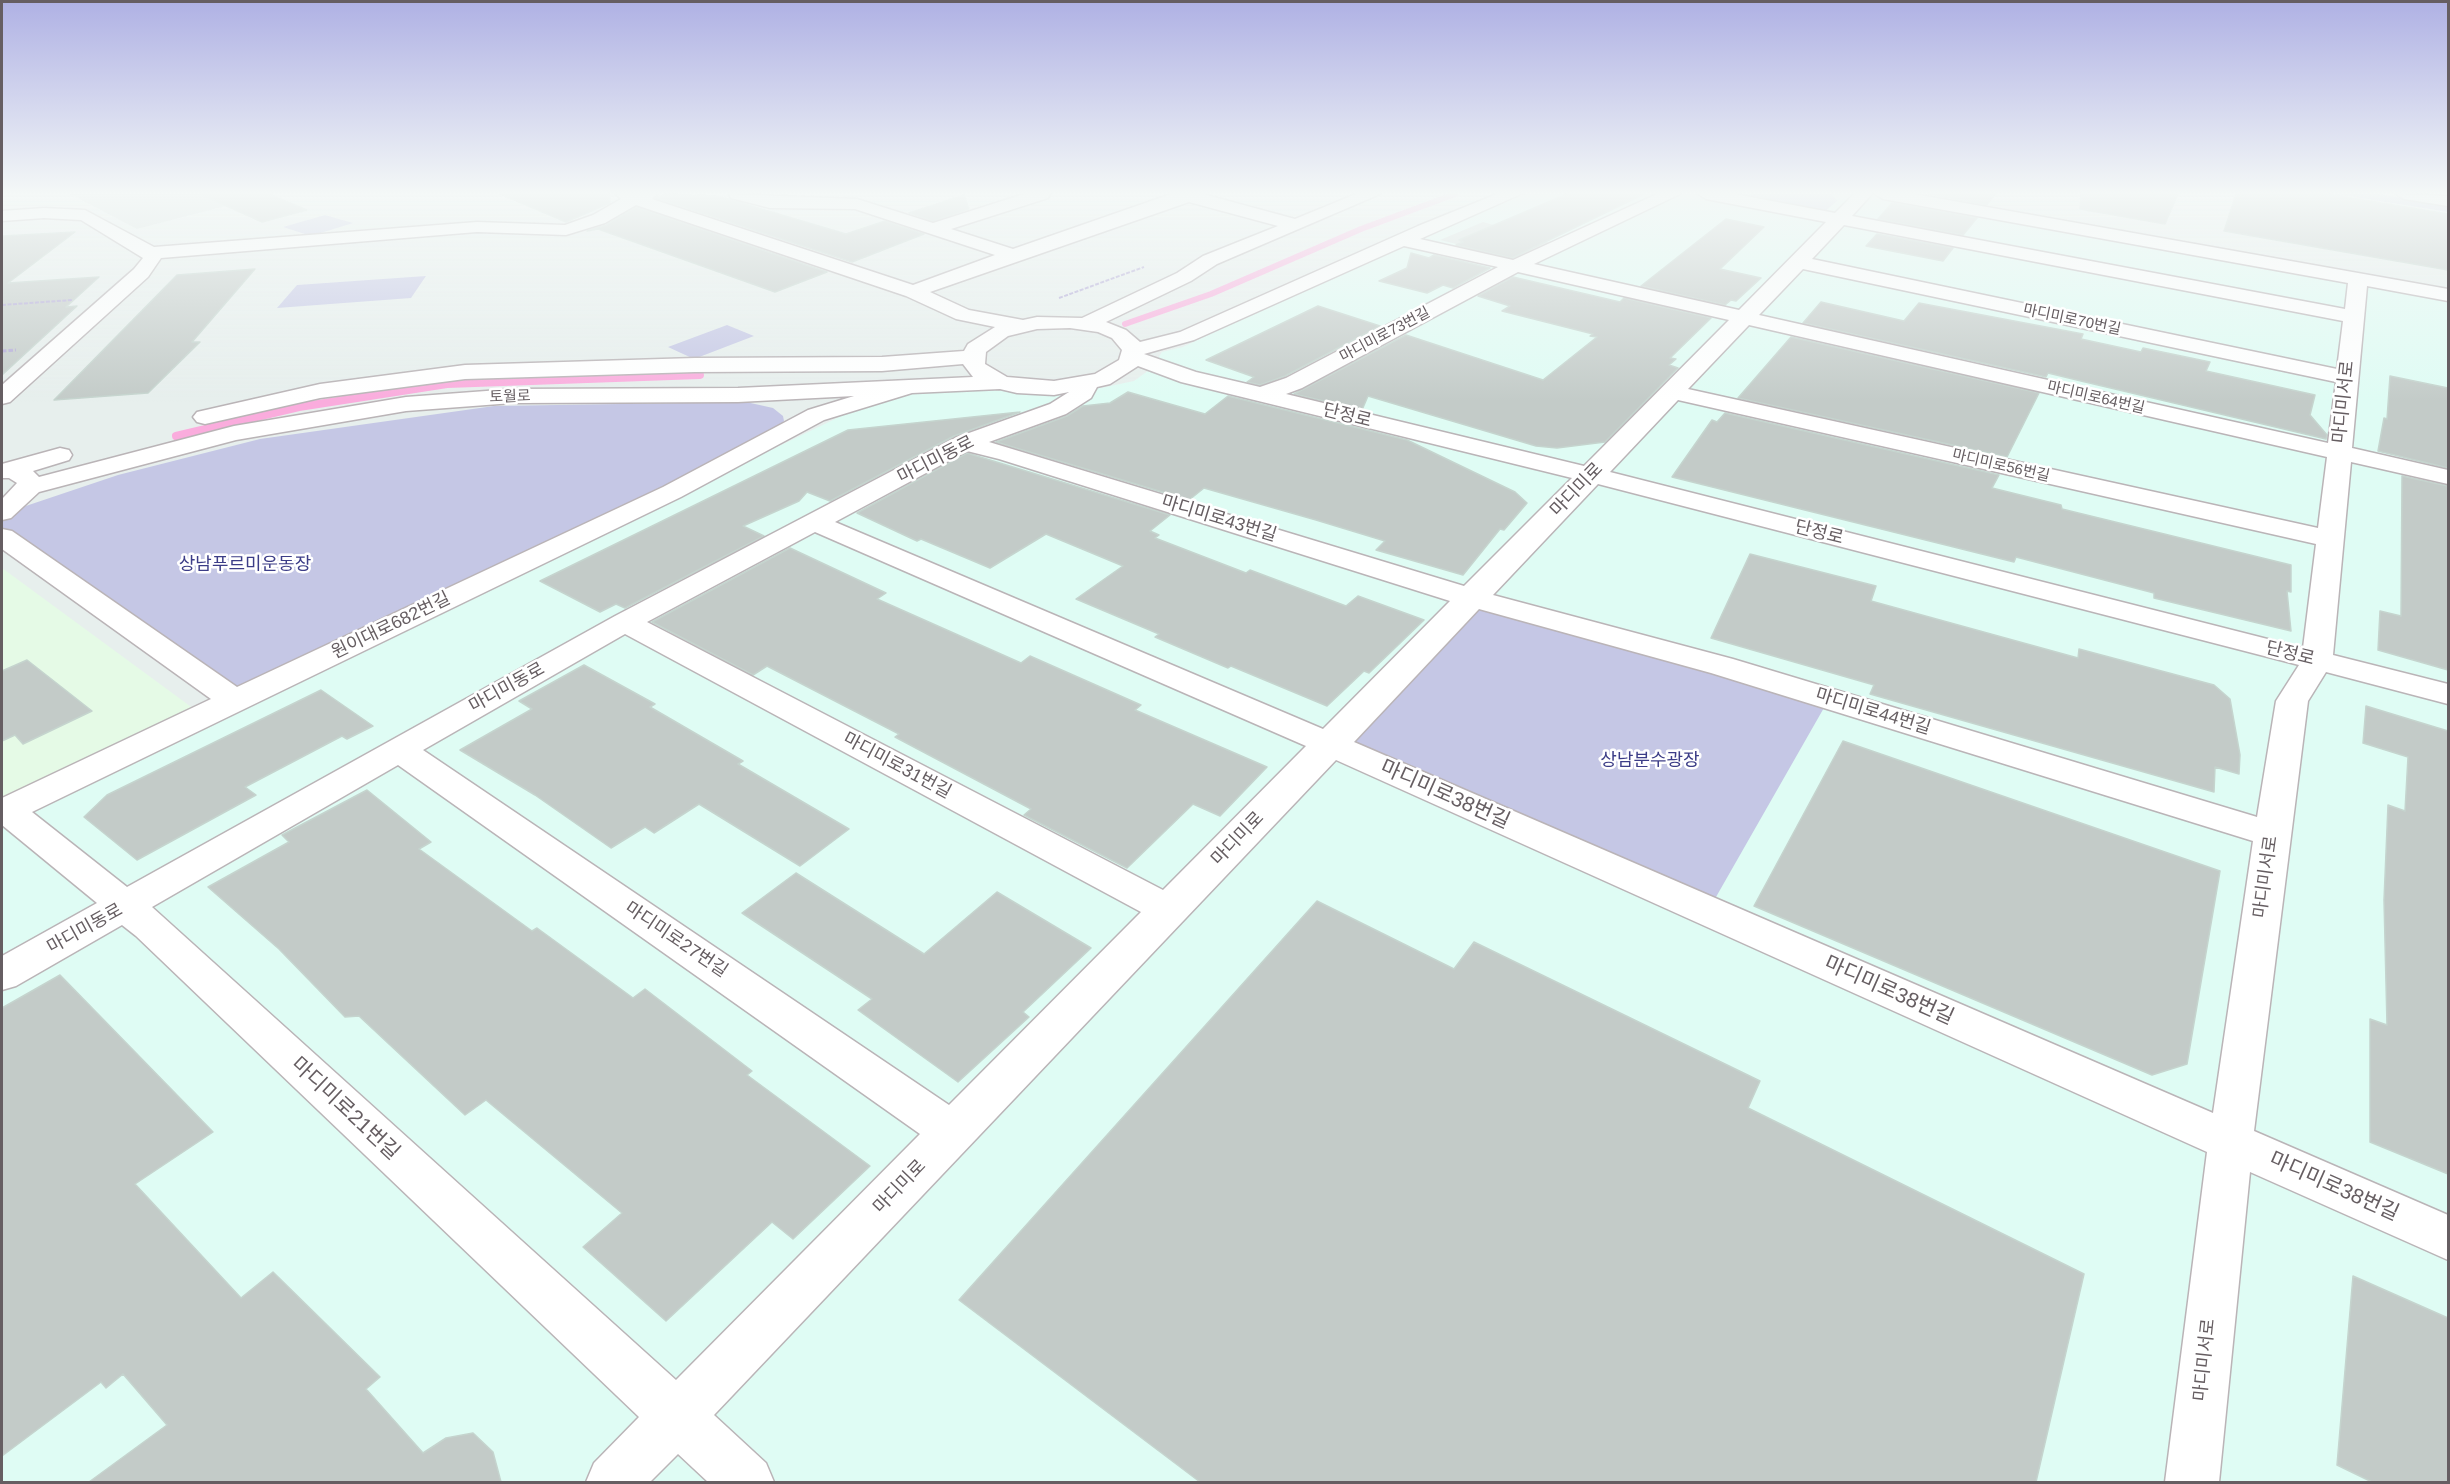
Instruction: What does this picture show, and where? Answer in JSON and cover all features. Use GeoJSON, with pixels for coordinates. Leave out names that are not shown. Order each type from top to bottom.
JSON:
{"type":"FeatureCollection","features":[{"type":"Feature","properties":{"kind":"street"},"geometry":{"type":"LineString","coordinates":[[2,397],[150,263]]}},
{"type":"Feature","properties":{"kind":"street"},"geometry":{"type":"LineString","coordinates":[[830,263],[913,292],[973,335],[979,371],[1000,382],[1037,388],[1087,384],[1114,374],[1132,353],[1187,336],[1350,263]]}},
{"type":"Feature","properties":{"kind":"street"},"geometry":{"type":"LineString","coordinates":[[913,292],[991,263]]}},
{"type":"Feature","properties":{"kind":"street"},"geometry":{"type":"LineString","coordinates":[[1086,309],[1150,276],[1198,263]]}},
{"type":"Feature","properties":{"kind":"street"},"geometry":{"type":"LineString","coordinates":[[973,335],[1017,325],[1053,322],[1184,277],[1205,263]]}},
{"type":"Feature","properties":{"kind":"street","name":"마디미로64번길"},"geometry":{"type":"LineString","coordinates":[[1509,263],[1743,319],[2448,477]]}},
{"type":"Feature","properties":{"kind":"street","name":"마디미로73번길"},"geometry":{"type":"LineString","coordinates":[[1260,394],[1294,383],[1521,263]]}},
{"type":"Feature","properties":{"kind":"street","name":"마디미로"},"geometry":{"type":"LineString","coordinates":[[613,1482],[1797,263]]}},
{"type":"Feature","properties":{"kind":"street","name":"마디미로70번길"},"geometry":{"type":"LineString","coordinates":[[1804,263],[2347,378]]}},
{"type":"Feature","properties":{"kind":"street"},"geometry":{"type":"LineString","coordinates":[[2065,263],[2353,317]]}},
{"type":"Feature","properties":{"kind":"street"},"geometry":{"type":"LineString","coordinates":[[2270,263],[2448,295]]}},
{"type":"Feature","properties":{"kind":"street","name":"마디미서로"},"geometry":{"type":"LineString","coordinates":[[2193,1482],[2230,1142],[2292,701],[2317,661],[2358,279]]}},
{"type":"Feature","properties":{"kind":"street"},"geometry":{"type":"LineString","coordinates":[[1086,309],[1129,341],[1132,353]]}},
{"type":"Feature","properties":{"kind":"street"},"geometry":{"type":"LineString","coordinates":[[973,335],[1017,325]]}},
{"type":"Feature","properties":{"kind":"street","name":"토월로"},"geometry":{"type":"LineString","coordinates":[[189,420],[320,391],[423,376],[504,370],[695,365],[882,364],[973,335]]}},
{"type":"Feature","properties":{"kind":"street"},"geometry":{"type":"LineString","coordinates":[[1180,374],[1176,350],[1187,336]]}},
{"type":"Feature","properties":{"kind":"street","name":"단정로"},"geometry":{"type":"LineString","coordinates":[[1132,353],[1180,374],[1592,475],[2448,694]]}},
{"type":"Feature","properties":{"kind":"street"},"geometry":{"type":"LineString","coordinates":[[681,396],[704,385],[709,379],[709,373],[695,365]]}},
{"type":"Feature","properties":{"kind":"street","name":"단정로"},"geometry":{"type":"LineString","coordinates":[[1114,374],[1180,374]]}},
{"type":"Feature","properties":{"kind":"street","name":"토월로"},"geometry":{"type":"LineString","coordinates":[[28,487],[176,447],[292,422],[451,399],[513,396],[738,395],[1000,382]]}},
{"type":"Feature","properties":{"kind":"street","name":"마디미동로"},"geometry":{"type":"LineString","coordinates":[[2,975],[126,906],[398,748],[625,622],[964,443],[1027,416],[1058,409],[1083,393],[1087,384]]}},
{"type":"Feature","properties":{"kind":"street"},"geometry":{"type":"LineString","coordinates":[[787,430],[816,415],[908,387]]}},
{"type":"Feature","properties":{"kind":"street"},"geometry":{"type":"LineString","coordinates":[[787,430],[851,409],[905,400],[996,399],[1019,403],[1027,416],[1038,400],[1037,388]]}},
{"type":"Feature","properties":{"kind":"street","name":"마디미로56번길"},"geometry":{"type":"LineString","coordinates":[[1672,392],[2330,539]]}},
{"type":"Feature","properties":{"kind":"street"},"geometry":{"type":"LineString","coordinates":[[738,395],[780,403],[787,410],[789,418],[787,430]]}},
{"type":"Feature","properties":{"kind":"street"},"geometry":{"type":"LineString","coordinates":[[157,430],[140,439],[135,444],[136,449],[176,447]]}},
{"type":"Feature","properties":{"kind":"street","name":"원이대로682번길"},"geometry":{"type":"LineString","coordinates":[[4,811],[672,492],[787,430]]}},
{"type":"Feature","properties":{"kind":"street","name":"마디미로43번길"},"geometry":{"type":"LineString","coordinates":[[964,443],[1020,458],[1472,598]]}},
{"type":"Feature","properties":{"kind":"street"},"geometry":{"type":"LineString","coordinates":[[3,471],[83,449]]}},
{"type":"Feature","properties":{"kind":"street"},"geometry":{"type":"LineString","coordinates":[[2,512],[18,501],[30,482],[24,476],[3,471]]}},
{"type":"Feature","properties":{"kind":"street"},"geometry":{"type":"LineString","coordinates":[[816,523],[1330,744]]}},
{"type":"Feature","properties":{"kind":"street"},"geometry":{"type":"LineString","coordinates":[[2,537],[234,701]]}},
{"type":"Feature","properties":{"kind":"street","name":"마디미로44번길"},"geometry":{"type":"LineString","coordinates":[[1472,598],[1722,666],[2272,834]]}},
{"type":"Feature","properties":{"kind":"street","name":"마디미로31번길"},"geometry":{"type":"LineString","coordinates":[[625,622],[1169,910]]}},
{"type":"Feature","properties":{"kind":"street","name":"마디미로38번길"},"geometry":{"type":"LineString","coordinates":[[1330,744],[2448,1238]]}},
{"type":"Feature","properties":{"kind":"street","name":"마디미로27번길"},"geometry":{"type":"LineString","coordinates":[[398,748],[953,1132]]}},
{"type":"Feature","properties":{"kind":"street","name":"마디미로21번길"},"geometry":{"type":"LineString","coordinates":[[4,811],[126,906],[158,934],[675,1418],[747,1482]]}},
{"type":"Feature","properties":{"kind":"path"},"geometry":{"type":"LineString","coordinates":[[2,305],[115,297]]}},
{"type":"Feature","properties":{"kind":"shaded area"},"geometry":{"type":"Polygon","coordinates":[[[1359,263],[2267,263],[2448,296],[2448,1482],[2,1482],[2,822],[866,404],[882,398],[921,392],[1101,388],[1134,381],[1152,368],[1162,352],[1183,347],[1359,263]]]}},
{"type":"Feature","properties":{"kind":"shaded area"},"geometry":{"type":"Polygon","coordinates":[[[2,568],[194,709],[2,797],[2,568]]]}},
{"type":"Feature","properties":{"kind":"green space"},"geometry":{"type":"Polygon","coordinates":[[[426,276],[411,298],[277,308],[297,285],[426,276]]]}},
{"type":"Feature","properties":{"kind":"green space"},"geometry":{"type":"Polygon","coordinates":[[[727,325],[754,336],[694,359],[668,347],[727,325]]]}},
{"type":"Feature","properties":{"kind":"green space","name":"상남푸르미운동장"},"geometry":{"type":"Polygon","coordinates":[[[746,402],[773,408],[783,416],[784,421],[775,433],[235,701],[2,537],[2,514],[118,475],[260,439],[494,406],[746,402]]]}},
{"type":"Feature","properties":{"kind":"green space","name":"상남분수광장"},"geometry":{"type":"Polygon","coordinates":[[[1472,598],[1829,699],[1708,911],[1330,744],[1472,598]]]}},
{"type":"Feature","properties":{"kind":"building"},"geometry":{"type":"Polygon","coordinates":[[[2,263],[34,263],[8,283],[99,277],[66,307],[77,306],[2,375],[2,263]]]}},
{"type":"Feature","properties":{"kind":"building"},"geometry":{"type":"Polygon","coordinates":[[[694,263],[801,263],[827,272],[775,292],[694,263]]]}},
{"type":"Feature","properties":{"kind":"building"},"geometry":{"type":"Polygon","coordinates":[[[1408,263],[1470,263],[1490,268],[1453,288],[1443,285],[1427,293],[1379,281],[1407,268],[1408,263]]]}},
{"type":"Feature","properties":{"kind":"building"},"geometry":{"type":"Polygon","coordinates":[[[1670,263],[1726,263],[1720,269],[1761,278],[1736,301],[1731,300],[1725,305],[1641,286],[1670,263]]]}},
{"type":"Feature","properties":{"kind":"building"},"geometry":{"type":"Polygon","coordinates":[[[2409,263],[2448,263],[2448,270],[2409,263]]]}},
{"type":"Feature","properties":{"kind":"building"},"geometry":{"type":"Polygon","coordinates":[[[255,269],[192,342],[200,342],[148,393],[54,400],[177,275],[255,269]]]}},
{"type":"Feature","properties":{"kind":"building"},"geometry":{"type":"Polygon","coordinates":[[[1513,277],[1620,302],[1624,298],[1711,318],[1670,358],[1676,359],[1669,365],[1678,368],[1605,442],[1557,448],[1536,446],[1368,396],[1362,410],[1294,394],[1406,335],[1543,380],[1597,337],[1590,336],[1593,334],[1502,311],[1510,306],[1478,296],[1513,277]]]}},
{"type":"Feature","properties":{"kind":"building"},"geometry":{"type":"Polygon","coordinates":[[[1821,302],[1904,321],[1919,303],[2083,334],[2081,339],[2141,352],[2143,348],[2210,362],[2206,371],[2315,395],[2310,415],[2327,435],[2326,439],[2048,373],[2046,377],[1803,323],[1821,302]]]}},
{"type":"Feature","properties":{"kind":"building"},"geometry":{"type":"Polygon","coordinates":[[[1318,306],[1380,326],[1285,376],[1260,385],[1247,382],[1254,377],[1206,360],[1318,306]]]}},
{"type":"Feature","properties":{"kind":"building"},"geometry":{"type":"Polygon","coordinates":[[[1791,337],[2039,393],[2007,457],[1738,398],[1791,337]]]}},
{"type":"Feature","properties":{"kind":"building"},"geometry":{"type":"Polygon","coordinates":[[[2390,376],[2448,388],[2448,468],[2378,451],[2384,418],[2387,419],[2390,376]]]}},
{"type":"Feature","properties":{"kind":"building"},"geometry":{"type":"Polygon","coordinates":[[[1128,392],[1205,414],[1228,396],[1407,440],[1515,492],[1527,503],[1504,530],[1500,529],[1463,575],[1376,550],[1385,541],[1204,488],[1189,500],[996,442],[1067,416],[1083,406],[1110,403],[1128,392]]]}},
{"type":"Feature","properties":{"kind":"building"},"geometry":{"type":"Polygon","coordinates":[[[1020,412],[954,436],[830,501],[807,492],[799,501],[743,526],[764,536],[625,608],[616,604],[600,612],[540,581],[848,430],[1020,412]]]}},
{"type":"Feature","properties":{"kind":"building"},"geometry":{"type":"Polygon","coordinates":[[[1725,413],[1999,475],[1992,488],[2061,505],[2062,509],[2291,565],[2291,592],[2287,591],[2291,631],[2154,598],[2154,593],[2016,557],[2014,562],[1672,477],[1712,420],[1717,422],[1725,413]]]}},
{"type":"Feature","properties":{"kind":"building"},"geometry":{"type":"Polygon","coordinates":[[[967,453],[1170,515],[1150,531],[1159,535],[1155,538],[1246,573],[1250,570],[1346,606],[1358,596],[1424,620],[1369,673],[1364,671],[1327,706],[1155,637],[1159,634],[1076,599],[1123,566],[1046,534],[990,568],[921,539],[917,541],[857,513],[967,453]]]}},
{"type":"Feature","properties":{"kind":"building"},"geometry":{"type":"Polygon","coordinates":[[[2402,476],[2448,486],[2448,670],[2378,650],[2380,611],[2401,616],[2402,476]]]}},
{"type":"Feature","properties":{"kind":"building"},"geometry":{"type":"Polygon","coordinates":[[[790,548],[886,593],[877,599],[1021,663],[1030,656],[1141,705],[1135,710],[1267,767],[1220,816],[1193,804],[1127,868],[1024,815],[1031,809],[895,737],[899,734],[767,666],[753,675],[652,622],[790,548]]]}},
{"type":"Feature","properties":{"kind":"building"},"geometry":{"type":"Polygon","coordinates":[[[1750,554],[1876,586],[1871,601],[2078,658],[2079,649],[2214,685],[2230,699],[2240,755],[2239,774],[2215,767],[2214,792],[1870,694],[1874,685],[1711,638],[1750,554]]]}},
{"type":"Feature","properties":{"kind":"building"},"geometry":{"type":"Polygon","coordinates":[[[27,660],[92,711],[23,744],[15,735],[2,741],[2,671],[27,660]]]}},
{"type":"Feature","properties":{"kind":"building"},"geometry":{"type":"Polygon","coordinates":[[[584,665],[655,704],[650,707],[743,761],[738,764],[849,829],[800,866],[699,804],[654,833],[645,827],[611,848],[535,795],[460,750],[532,709],[519,701],[584,665]]]}},
{"type":"Feature","properties":{"kind":"building"},"geometry":{"type":"Polygon","coordinates":[[[321,690],[373,726],[347,739],[342,736],[245,787],[256,795],[137,860],[84,817],[107,795],[321,690]]]}},
{"type":"Feature","properties":{"kind":"building"},"geometry":{"type":"Polygon","coordinates":[[[2366,706],[2448,731],[2448,1174],[2370,1142],[2370,1019],[2387,1025],[2384,900],[2388,805],[2405,811],[2408,757],[2363,743],[2366,706]]]}},
{"type":"Feature","properties":{"kind":"building"},"geometry":{"type":"Polygon","coordinates":[[[1843,741],[2220,871],[2187,1064],[2152,1075],[1754,906],[1843,741]]]}},
{"type":"Feature","properties":{"kind":"building"},"geometry":{"type":"Polygon","coordinates":[[[367,790],[431,842],[419,849],[532,931],[537,928],[633,998],[645,989],[752,1071],[747,1075],[870,1166],[793,1239],[772,1222],[666,1321],[583,1247],[622,1213],[486,1100],[465,1115],[359,1016],[345,1017],[279,949],[208,887],[289,842],[282,835],[367,790]]]}},
{"type":"Feature","properties":{"kind":"building"},"geometry":{"type":"Polygon","coordinates":[[[796,873],[924,954],[997,892],[1091,948],[1023,1012],[1029,1017],[958,1082],[858,1010],[872,999],[742,913],[796,873]]]}},
{"type":"Feature","properties":{"kind":"building"},"geometry":{"type":"Polygon","coordinates":[[[1317,901],[1454,969],[1474,942],[1760,1081],[1748,1108],[2084,1274],[2036,1482],[1200,1482],[959,1300],[1317,901]]]}},
{"type":"Feature","properties":{"kind":"building"},"geometry":{"type":"Polygon","coordinates":[[[60,975],[213,1132],[135,1184],[241,1298],[273,1272],[380,1377],[366,1389],[423,1453],[446,1438],[473,1433],[493,1452],[501,1482],[89,1482],[167,1425],[123,1374],[106,1388],[101,1382],[2,1456],[2,1008],[60,975]]]}},
{"type":"Feature","properties":{"kind":"building"},"geometry":{"type":"Polygon","coordinates":[[[2353,1276],[2448,1318],[2448,1482],[2372,1482],[2337,1465],[2353,1276]]]}},
{"type":"Feature","properties":{"kind":"waterway"},"geometry":{"type":"LineString","coordinates":[[1125,324],[1211,294],[1282,263]]}},
{"type":"Feature","properties":{"kind":"waterway"},"geometry":{"type":"LineString","coordinates":[[176,436],[299,407],[447,384],[700,375]]}}]}
